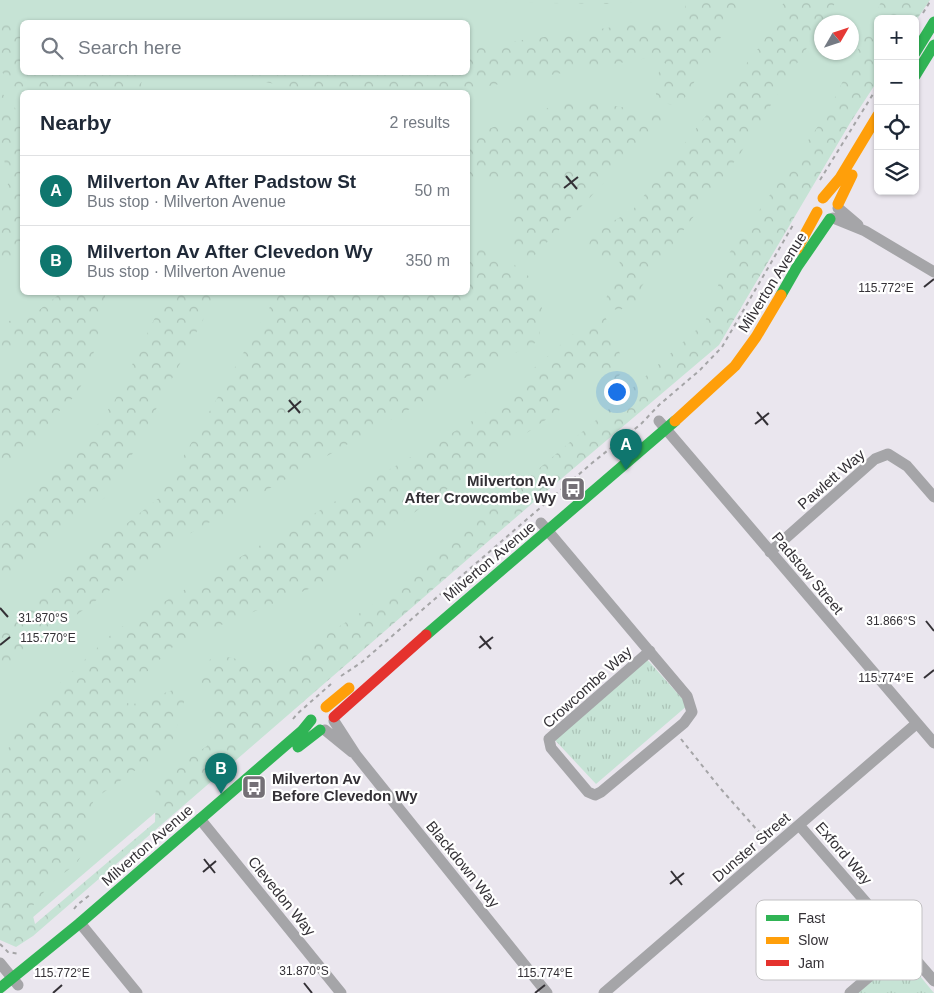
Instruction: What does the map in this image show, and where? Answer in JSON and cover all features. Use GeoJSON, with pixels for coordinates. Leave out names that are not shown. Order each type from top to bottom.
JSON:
{"type":"FeatureCollection","features":[{"type":"Feature","properties":{"kind":"street"},"geometry":{"type":"LineString","coordinates":[[919,46],[934,22]]}},
{"type":"Feature","properties":{"kind":"street"},"geometry":{"type":"LineString","coordinates":[[919,69],[934,45]]}},
{"type":"Feature","properties":{"kind":"street"},"geometry":{"type":"LineString","coordinates":[[835,212],[822,218],[817,212],[817,204],[840,178],[874,122]]}},
{"type":"Feature","properties":{"kind":"street","name":"Milverton Avenue"},"geometry":{"type":"LineString","coordinates":[[371,669],[544,527],[662,425],[728,373],[743,358],[797,267],[835,212],[847,183],[874,141]]}},
{"type":"Feature","properties":{"kind":"street"},"geometry":{"type":"LineString","coordinates":[[823,198],[833,199],[835,212],[934,272]]}},
{"type":"Feature","properties":{"kind":"street","name":"Milverton Avenue"},"geometry":{"type":"LineString","coordinates":[[662,425],[734,353],[806,234],[817,212]]}},
{"type":"Feature","properties":{"kind":"street","name":"Padstow Street"},"geometry":{"type":"LineString","coordinates":[[662,425],[934,743]]}},
{"type":"Feature","properties":{"kind":"street","name":"Pawlett Way"},"geometry":{"type":"LineString","coordinates":[[770,552],[875,459],[888,454],[907,466],[934,497]]}},
{"type":"Feature","properties":{"kind":"street","name":"Milverton Avenue"},"geometry":{"type":"LineString","coordinates":[[334,719],[544,527]]}},
{"type":"Feature","properties":{"kind":"street","name":"Crowcombe Way"},"geometry":{"type":"LineString","coordinates":[[544,527],[650,651],[687,696],[691,705],[692,712],[684,723],[595,795],[588,792],[549,744],[549,739],[650,651]]}},
{"type":"Feature","properties":{"kind":"street"},"geometry":{"type":"LineString","coordinates":[[326,708],[356,682]]}},
{"type":"Feature","properties":{"kind":"street"},"geometry":{"type":"LineString","coordinates":[[317,708],[326,708],[332,712],[334,719],[330,728],[323,730],[316,728],[311,720],[313,712],[317,708]]}},
{"type":"Feature","properties":{"kind":"street","name":"Blackdown Way"},"geometry":{"type":"LineString","coordinates":[[334,719],[356,755],[547,993]]}},
{"type":"Feature","properties":{"kind":"street","name":"Milverton Avenue"},"geometry":{"type":"LineString","coordinates":[[8,985],[83,927],[203,822],[302,731],[311,720]]}},
{"type":"Feature","properties":{"kind":"street","name":"Dunster Street"},"geometry":{"type":"LineString","coordinates":[[604,993],[916,724]]}},
{"type":"Feature","properties":{"kind":"street","name":"Milverton Avenue"},"geometry":{"type":"LineString","coordinates":[[203,822],[280,761],[323,730]]}},
{"type":"Feature","properties":{"kind":"street","name":"Blackdown Way"},"geometry":{"type":"LineString","coordinates":[[323,730],[356,755]]}},
{"type":"Feature","properties":{"kind":"street","name":"Clevedon Way"},"geometry":{"type":"LineString","coordinates":[[203,822],[341,993]]}},
{"type":"Feature","properties":{"kind":"street","name":"Exford Way"},"geometry":{"type":"LineString","coordinates":[[799,826],[864,900]]}},
{"type":"Feature","properties":{"kind":"street"},"geometry":{"type":"LineString","coordinates":[[83,927],[138,993]]}},
{"type":"Feature","properties":{"kind":"street"},"geometry":{"type":"LineString","coordinates":[[0,963],[8,985]]}},
{"type":"Feature","properties":{"kind":"street","name":"Exford Way"},"geometry":{"type":"LineString","coordinates":[[922,967],[934,981]]}},
{"type":"Feature","properties":{"kind":"street"},"geometry":{"type":"LineString","coordinates":[[850,993],[865,980]]}},
{"type":"Feature","properties":{"kind":"path"},"geometry":{"type":"LineString","coordinates":[[820,180],[874,92]]}},
{"type":"Feature","properties":{"kind":"path"},"geometry":{"type":"LineString","coordinates":[[340,677],[362,662],[592,463],[641,424],[700,370],[722,346],[796,220]]}},
{"type":"Feature","properties":{"kind":"path"},"geometry":{"type":"LineString","coordinates":[[293,720],[302,709],[334,682]]}},
{"type":"Feature","properties":{"kind":"path"},"geometry":{"type":"LineString","coordinates":[[675,731],[720,788],[773,848]]}},
{"type":"Feature","properties":{"kind":"path"},"geometry":{"type":"LineString","coordinates":[[73,912],[77,905],[97,891]]}},
{"type":"Feature","properties":{"kind":"path"},"geometry":{"type":"LineString","coordinates":[[0,944],[8,952],[18,955],[22,953]]}},
{"type":"Feature","properties":{"kind":"green space"},"geometry":{"type":"Polygon","coordinates":[[[0,0],[910,0],[885,15],[874,15],[874,27],[859,55],[859,15],[814,15],[814,60],[856,60],[711,337],[18,930],[0,914],[0,0]]]}},
{"type":"Feature","properties":{"kind":"green space"},"geometry":{"type":"Polygon","coordinates":[[[316,0],[655,0],[617,4],[316,0]]]}},
{"type":"Feature","properties":{"kind":"green space"},"geometry":{"type":"Polygon","coordinates":[[[681,0],[743,0],[680,106],[662,103],[656,96],[658,74],[667,65],[659,59],[648,58],[465,90],[305,90],[231,75],[470,75],[470,48],[655,21],[673,23],[681,20],[685,12],[685,2],[681,0]]]}},
{"type":"Feature","properties":{"kind":"green space"},"geometry":{"type":"Polygon","coordinates":[[[785,0],[837,0],[828,15],[814,15],[814,37],[740,154],[642,286],[636,302],[620,310],[611,309],[606,301],[609,284],[621,269],[619,259],[592,255],[587,250],[589,243],[605,226],[632,211],[764,41],[785,0]]]}},
{"type":"Feature","properties":{"kind":"green space"},"geometry":{"type":"Polygon","coordinates":[[[882,0],[930,0],[919,16],[875,15],[882,0]]]}},
{"type":"Feature","properties":{"kind":"green space"},"geometry":{"type":"Polygon","coordinates":[[[874,17],[874,86],[850,123],[719,345],[528,507],[33,936],[16,947],[0,940],[0,872],[5,869],[0,863],[0,751],[4,751],[11,746],[14,727],[116,630],[484,414],[510,395],[533,369],[581,327],[596,318],[605,316],[624,364],[618,377],[609,381],[595,369],[587,366],[568,385],[561,409],[419,509],[321,584],[177,643],[125,693],[122,700],[131,705],[184,686],[184,703],[172,742],[156,764],[148,768],[140,767],[94,799],[86,823],[86,850],[75,865],[52,882],[31,908],[35,924],[155,822],[156,780],[207,746],[216,703],[200,681],[206,663],[213,657],[223,656],[260,664],[286,661],[397,589],[615,404],[705,322],[730,252],[828,112],[853,60],[859,60],[859,48],[874,17]]]}},
{"type":"Feature","properties":{"kind":"green space"},"geometry":{"type":"Polygon","coordinates":[[[0,21],[20,27],[20,75],[145,75],[141,84],[144,90],[20,90],[20,93],[0,70],[0,21]]]}},
{"type":"Feature","properties":{"kind":"green space"},"geometry":{"type":"Polygon","coordinates":[[[0,91],[20,114],[19,257],[2,258],[0,256],[0,217],[8,184],[4,158],[0,154],[0,91]]]}},
{"type":"Feature","properties":{"kind":"green space"},"geometry":{"type":"Polygon","coordinates":[[[573,99],[669,115],[534,256],[512,257],[512,180],[470,177],[470,135],[573,99]]]}},
{"type":"Feature","properties":{"kind":"green space"},"geometry":{"type":"Polygon","coordinates":[[[470,246],[515,265],[534,282],[542,306],[539,341],[461,380],[173,543],[0,672],[0,625],[160,497],[277,295],[470,295],[470,246]]]}},
{"type":"Feature","properties":{"kind":"green space"},"geometry":{"type":"Polygon","coordinates":[[[58,295],[105,295],[105,305],[89,372],[75,396],[55,415],[11,470],[0,477],[0,387],[31,360],[21,350],[0,347],[0,329],[9,321],[30,317],[58,295]]]}},
{"type":"Feature","properties":{"kind":"green space"},"geometry":{"type":"Polygon","coordinates":[[[166,295],[216,295],[113,491],[0,583],[0,526],[90,435],[115,400],[166,295]]]}},
{"type":"Feature","properties":{"kind":"green space"},"geometry":{"type":"Polygon","coordinates":[[[644,656],[688,705],[596,784],[553,738],[644,656]]]}},
{"type":"Feature","properties":{"kind":"green space"},"geometry":{"type":"Polygon","coordinates":[[[922,979],[934,993],[852,993],[867,980],[922,979]]]}},
{"type":"Feature","properties":{"kind":"traffic: fast"},"geometry":{"type":"LineString","coordinates":[[919,46],[934,22]]}},
{"type":"Feature","properties":{"kind":"traffic: fast"},"geometry":{"type":"LineString","coordinates":[[919,69],[934,45]]}},
{"type":"Feature","properties":{"kind":"traffic: fast"},"geometry":{"type":"LineString","coordinates":[[781,295],[797,267],[830,219]]}},
{"type":"Feature","properties":{"kind":"traffic: fast"},"geometry":{"type":"LineString","coordinates":[[426,635],[675,421]]}},
{"type":"Feature","properties":{"kind":"traffic: fast"},"geometry":{"type":"LineString","coordinates":[[0,988],[80,923],[302,731],[311,720]]}},
{"type":"Feature","properties":{"kind":"traffic: fast"},"geometry":{"type":"LineString","coordinates":[[298,747],[320,730]]}},
{"type":"Feature","properties":{"kind":"traffic: slow"},"geometry":{"type":"LineString","coordinates":[[823,198],[840,178],[874,122]]}},
{"type":"Feature","properties":{"kind":"traffic: slow"},"geometry":{"type":"LineString","coordinates":[[838,204],[852,175]]}},
{"type":"Feature","properties":{"kind":"traffic: slow"},"geometry":{"type":"LineString","coordinates":[[797,249],[817,212]]}},
{"type":"Feature","properties":{"kind":"traffic: slow"},"geometry":{"type":"LineString","coordinates":[[675,421],[735,366],[756,337],[781,295]]}},
{"type":"Feature","properties":{"kind":"traffic: slow"},"geometry":{"type":"LineString","coordinates":[[326,707],[349,688]]}},
{"type":"Feature","properties":{"kind":"traffic: jam"},"geometry":{"type":"LineString","coordinates":[[334,717],[426,635]]}},
{"type":"Feature","properties":{"kind":"place","name":"Milverton Av After Padstow St"},"geometry":{"type":"Point","coordinates":[626,470]}},
{"type":"Feature","properties":{"kind":"place","name":"Milverton Av After Crowcombe Wy"},"geometry":{"type":"Point","coordinates":[573,489]}},
{"type":"Feature","properties":{"kind":"place","name":"Milverton Av Before Clevedon Wy"},"geometry":{"type":"Point","coordinates":[254,787]}},
{"type":"Feature","properties":{"kind":"place","name":"Milverton Av After Clevedon Wy"},"geometry":{"type":"Point","coordinates":[221,794]}}]}
